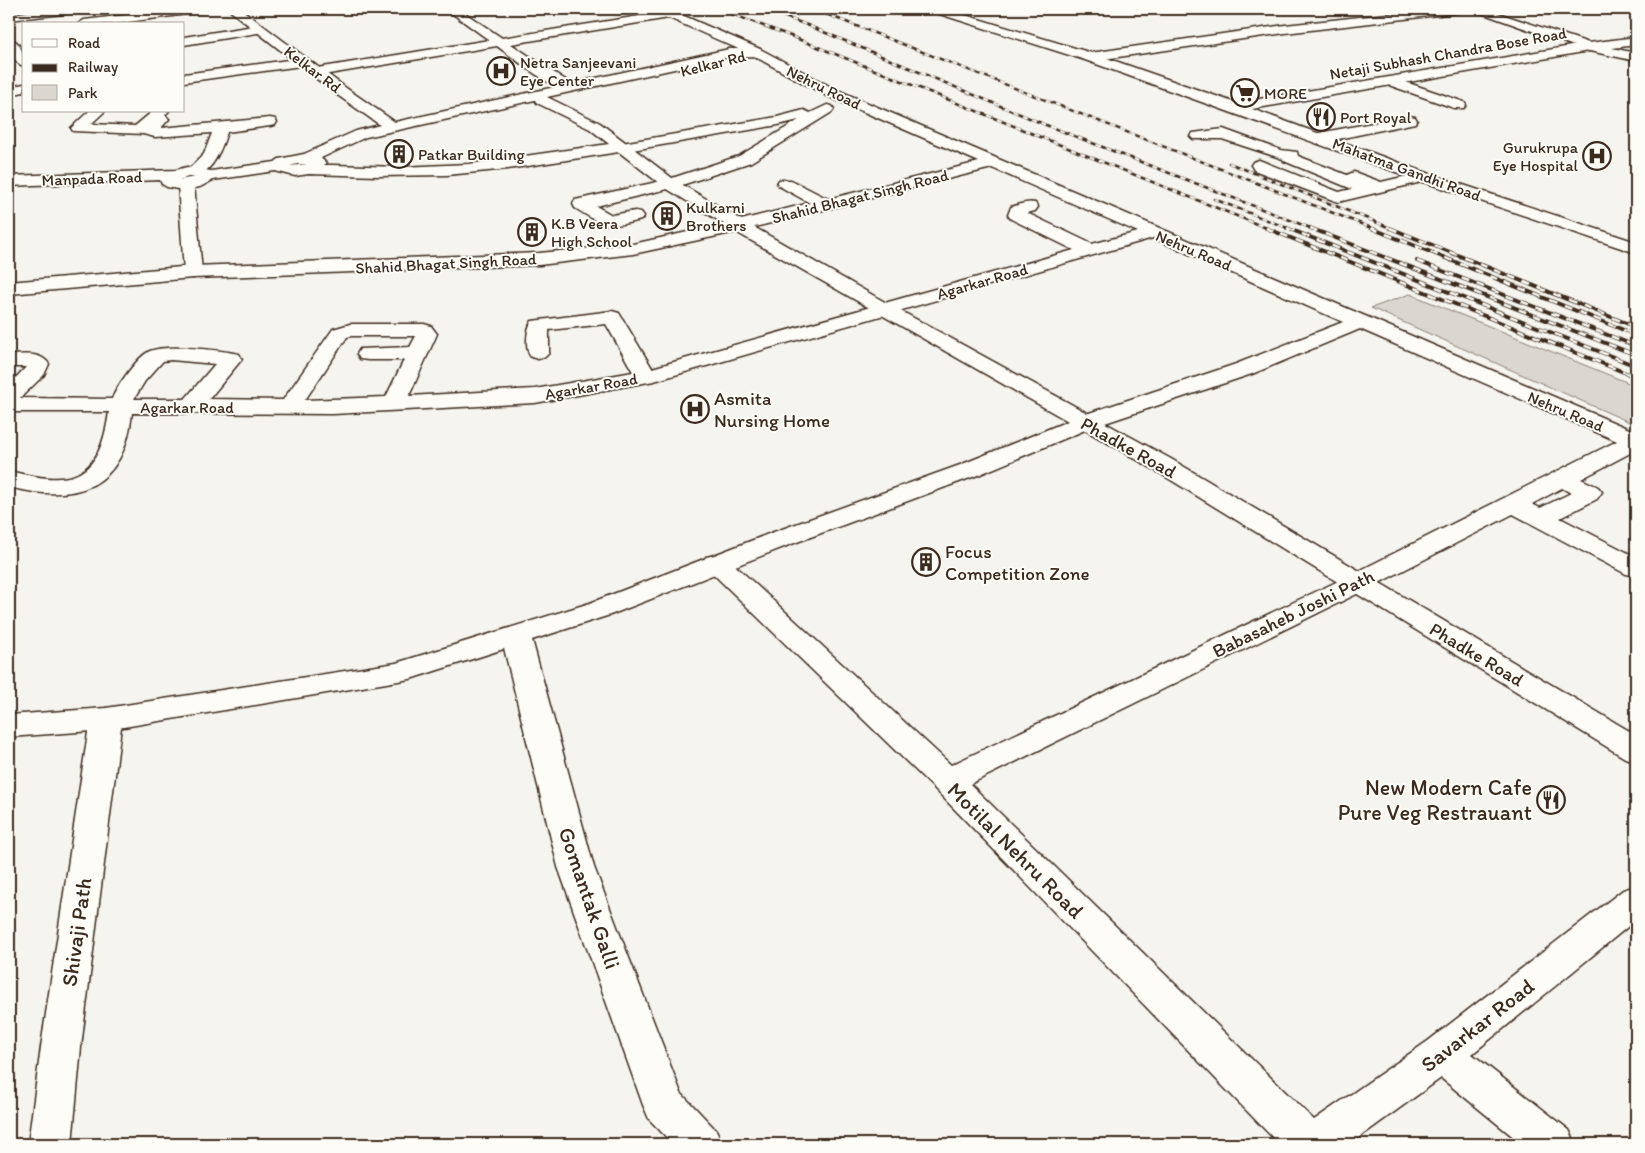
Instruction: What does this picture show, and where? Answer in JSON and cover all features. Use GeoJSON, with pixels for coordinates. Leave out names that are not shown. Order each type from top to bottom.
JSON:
{"type":"FeatureCollection","features":[{"type":"Feature","properties":{"kind":"street"},"geometry":{"type":"LineString","coordinates":[[9,17],[80,9]]}},
{"type":"Feature","properties":{"kind":"street"},"geometry":{"type":"LineString","coordinates":[[100,22],[202,9]]}},
{"type":"Feature","properties":{"kind":"street","name":"Kelkar Rd"},"geometry":{"type":"LineString","coordinates":[[234,9],[392,127]]}},
{"type":"Feature","properties":{"kind":"street"},"geometry":{"type":"LineString","coordinates":[[452,9],[569,87]]}},
{"type":"Feature","properties":{"kind":"street","name":"Nehru Road"},"geometry":{"type":"LineString","coordinates":[[658,9],[756,52],[830,92],[1636,441]]}},
{"type":"Feature","properties":{"kind":"street"},"geometry":{"type":"LineString","coordinates":[[934,9],[1013,35],[1028,38]]}},
{"type":"Feature","properties":{"kind":"street","name":"Mahatma Gandhi Road"},"geometry":{"type":"LineString","coordinates":[[953,9],[1024,33],[1028,38],[1090,57],[1236,108],[1424,177],[1636,248]]}},
{"type":"Feature","properties":{"kind":"street"},"geometry":{"type":"LineString","coordinates":[[1090,57],[1285,29],[1464,9]]}},
{"type":"Feature","properties":{"kind":"street"},"geometry":{"type":"LineString","coordinates":[[1475,9],[1589,47],[1636,57]]}},
{"type":"Feature","properties":{"kind":"street"},"geometry":{"type":"LineString","coordinates":[[317,72],[671,14]]}},
{"type":"Feature","properties":{"kind":"street"},"geometry":{"type":"LineString","coordinates":[[185,41],[260,29]]}},
{"type":"Feature","properties":{"kind":"street"},"geometry":{"type":"LineString","coordinates":[[11,40],[22,59]]}},
{"type":"Feature","properties":{"kind":"street","name":"Netaji Subhash Chandra Bose Road"},"geometry":{"type":"LineString","coordinates":[[1236,108],[1589,47],[1636,41]]}},
{"type":"Feature","properties":{"kind":"street","name":"Kelkar Rd"},"geometry":{"type":"LineString","coordinates":[[308,164],[336,146],[361,134],[729,53],[756,52]]}},
{"type":"Feature","properties":{"kind":"street","name":"Kelkar Rd"},"geometry":{"type":"LineString","coordinates":[[336,146],[370,142],[542,100],[739,59],[756,52]]}},
{"type":"Feature","properties":{"kind":"street"},"geometry":{"type":"LineString","coordinates":[[185,85],[303,62]]}},
{"type":"Feature","properties":{"kind":"street"},"geometry":{"type":"LineString","coordinates":[[9,67],[22,64]]}},
{"type":"Feature","properties":{"kind":"street"},"geometry":{"type":"LineString","coordinates":[[1391,81],[1459,105]]}},
{"type":"Feature","properties":{"kind":"street"},"geometry":{"type":"LineString","coordinates":[[9,91],[22,88]]}},
{"type":"Feature","properties":{"kind":"street","name":"Phadke Road"},"geometry":{"type":"LineString","coordinates":[[542,100],[595,126],[670,184],[739,226],[883,309],[1162,464],[1636,750]]}},
{"type":"Feature","properties":{"kind":"street"},"geometry":{"type":"LineString","coordinates":[[187,178],[280,166],[287,171],[308,164],[371,172],[492,166],[778,121],[854,102]]}},
{"type":"Feature","properties":{"kind":"street"},"geometry":{"type":"LineString","coordinates":[[635,216],[609,221],[581,204],[670,184],[745,159],[827,109]]}},
{"type":"Feature","properties":{"kind":"street"},"geometry":{"type":"LineString","coordinates":[[97,112],[78,128],[138,131],[161,112]]}},
{"type":"Feature","properties":{"kind":"street"},"geometry":{"type":"LineString","coordinates":[[169,112],[149,132],[221,128],[270,122]]}},
{"type":"Feature","properties":{"kind":"street"},"geometry":{"type":"LineString","coordinates":[[1319,138],[1410,120]]}},
{"type":"Feature","properties":{"kind":"street"},"geometry":{"type":"LineString","coordinates":[[187,178],[211,156],[221,128]]}},
{"type":"Feature","properties":{"kind":"street"},"geometry":{"type":"LineString","coordinates":[[1198,136],[1215,133],[1227,134],[1279,154],[1296,157],[1378,187],[1424,177]]}},
{"type":"Feature","properties":{"kind":"street"},"geometry":{"type":"LineString","coordinates":[[1296,157],[1370,190],[1338,197],[1258,166],[1341,146]]}},
{"type":"Feature","properties":{"kind":"street","name":"Shahid Bhagat Singh Road"},"geometry":{"type":"LineString","coordinates":[[9,288],[193,272],[539,259],[633,249],[739,226],[994,163]]}},
{"type":"Feature","properties":{"kind":"street"},"geometry":{"type":"LineString","coordinates":[[187,178],[193,272]]}},
{"type":"Feature","properties":{"kind":"street","name":"Manpada Road"},"geometry":{"type":"LineString","coordinates":[[9,181],[187,178]]}},
{"type":"Feature","properties":{"kind":"street","name":"Manpada Road"},"geometry":{"type":"LineString","coordinates":[[9,190],[187,178]]}},
{"type":"Feature","properties":{"kind":"street"},"geometry":{"type":"LineString","coordinates":[[785,183],[826,205]]}},
{"type":"Feature","properties":{"kind":"street"},"geometry":{"type":"LineString","coordinates":[[1029,207],[1017,211],[1017,215],[1089,250]]}},
{"type":"Feature","properties":{"kind":"street","name":"Agarkar Road"},"geometry":{"type":"LineString","coordinates":[[9,406],[192,406],[295,398],[394,404],[517,398],[646,376],[1153,233]]}},
{"type":"Feature","properties":{"kind":"street"},"geometry":{"type":"LineString","coordinates":[[538,353],[539,325],[612,317],[646,376]]}},
{"type":"Feature","properties":{"kind":"street"},"geometry":{"type":"LineString","coordinates":[[9,726],[106,719],[399,672],[600,609],[716,563],[969,470],[1085,422],[1244,369],[1360,322]]}},
{"type":"Feature","properties":{"kind":"street"},"geometry":{"type":"LineString","coordinates":[[295,398],[340,333],[344,331],[424,330],[427,334],[394,404]]}},
{"type":"Feature","properties":{"kind":"street"},"geometry":{"type":"LineString","coordinates":[[368,354],[418,353]]}},
{"type":"Feature","properties":{"kind":"street"},"geometry":{"type":"LineString","coordinates":[[9,478],[14,481],[53,487],[67,486],[92,476],[104,462],[118,432],[123,398],[150,360],[156,356],[171,354],[231,359],[192,406]]}},
{"type":"Feature","properties":{"kind":"street"},"geometry":{"type":"LineString","coordinates":[[9,361],[34,362],[38,364],[36,370],[9,397]]}},
{"type":"Feature","properties":{"kind":"street"},"geometry":{"type":"LineString","coordinates":[[295,398],[334,388]]}},
{"type":"Feature","properties":{"kind":"street","name":"Babasaheb Joshi Path"},"geometry":{"type":"LineString","coordinates":[[947,781],[1359,582],[1636,441]]}},
{"type":"Feature","properties":{"kind":"street"},"geometry":{"type":"LineString","coordinates":[[1540,518],[1588,494],[1589,492],[1584,489],[1562,479]]}},
{"type":"Feature","properties":{"kind":"street"},"geometry":{"type":"LineString","coordinates":[[1513,504],[1636,568]]}},
{"type":"Feature","properties":{"kind":"street","name":"Motilal Nehru Road"},"geometry":{"type":"LineString","coordinates":[[716,563],[947,781],[1308,1144]]}},
{"type":"Feature","properties":{"kind":"street","name":"Gomantak Galli"},"geometry":{"type":"LineString","coordinates":[[516,636],[576,867],[664,1106],[701,1144]]}},
{"type":"Feature","properties":{"kind":"street","name":"Shivaji Path"},"geometry":{"type":"LineString","coordinates":[[50,1144],[61,1047],[106,719]]}},
{"type":"Feature","properties":{"kind":"street","name":"Savarkar Road"},"geometry":{"type":"LineString","coordinates":[[1315,1144],[1442,1054],[1636,900]]}},
{"type":"Feature","properties":{"kind":"street"},"geometry":{"type":"LineString","coordinates":[[1442,1054],[1554,1144]]}},
{"type":"Feature","properties":{"kind":"green space"},"geometry":{"type":"Polygon","coordinates":[[[1410,294],[1636,386],[1636,425],[1371,308],[1410,294]]]}},
{"type":"Feature","properties":{"kind":"railway"},"geometry":{"type":"LineString","coordinates":[[718,9],[788,35],[1269,229]]}},
{"type":"Feature","properties":{"kind":"railway"},"geometry":{"type":"LineString","coordinates":[[763,9],[807,25],[1046,125],[1313,229]]}},
{"type":"Feature","properties":{"kind":"railway"},"geometry":{"type":"LineString","coordinates":[[813,9],[1374,229]]}},
{"type":"Feature","properties":{"kind":"railway"},"geometry":{"type":"LineString","coordinates":[[1229,163],[1393,229]]}},
{"type":"Feature","properties":{"kind":"railway"},"geometry":{"type":"LineString","coordinates":[[1214,199],[1290,229]]}},
{"type":"Feature","properties":{"kind":"railway"},"geometry":{"type":"LineString","coordinates":[[1266,228],[1636,377]]}},
{"type":"Feature","properties":{"kind":"railway"},"geometry":{"type":"LineString","coordinates":[[1287,228],[1636,366]]}},
{"type":"Feature","properties":{"kind":"railway"},"geometry":{"type":"LineString","coordinates":[[1310,228],[1636,355]]}},
{"type":"Feature","properties":{"kind":"railway"},"geometry":{"type":"LineString","coordinates":[[1371,228],[1636,335]]}},
{"type":"Feature","properties":{"kind":"railway"},"geometry":{"type":"LineString","coordinates":[[1390,228],[1636,327]]}},
{"type":"Feature","properties":{"kind":"railway"},"geometry":{"type":"LineString","coordinates":[[1417,261],[1636,346]]}},
{"type":"Feature","properties":{"kind":"place","name":"Netra Sanjeevani Eye Center"},"geometry":{"type":"Point","coordinates":[501,71]}},
{"type":"Feature","properties":{"kind":"place","name":"MORE"},"geometry":{"type":"Point","coordinates":[1245,93]}},
{"type":"Feature","properties":{"kind":"place","name":"Port Royal"},"geometry":{"type":"Point","coordinates":[1321,117]}},
{"type":"Feature","properties":{"kind":"place","name":"Patkar Building"},"geometry":{"type":"Point","coordinates":[399,154]}},
{"type":"Feature","properties":{"kind":"place","name":"Gurukrupa Eye Hospital"},"geometry":{"type":"Point","coordinates":[1597,156]}},
{"type":"Feature","properties":{"kind":"place","name":"Kulkarni Brothers"},"geometry":{"type":"Point","coordinates":[667,216]}},
{"type":"Feature","properties":{"kind":"place","name":"K.B Veera High School"},"geometry":{"type":"Point","coordinates":[532,232]}},
{"type":"Feature","properties":{"kind":"place","name":"Asmita Nursing Home"},"geometry":{"type":"Point","coordinates":[695,409]}},
{"type":"Feature","properties":{"kind":"place","name":"Focus Competition Zone"},"geometry":{"type":"Point","coordinates":[926,562]}},
{"type":"Feature","properties":{"kind":"place","name":"New Modern Cafe Pure Veg Restrauant"},"geometry":{"type":"Point","coordinates":[1551,800]}}]}
